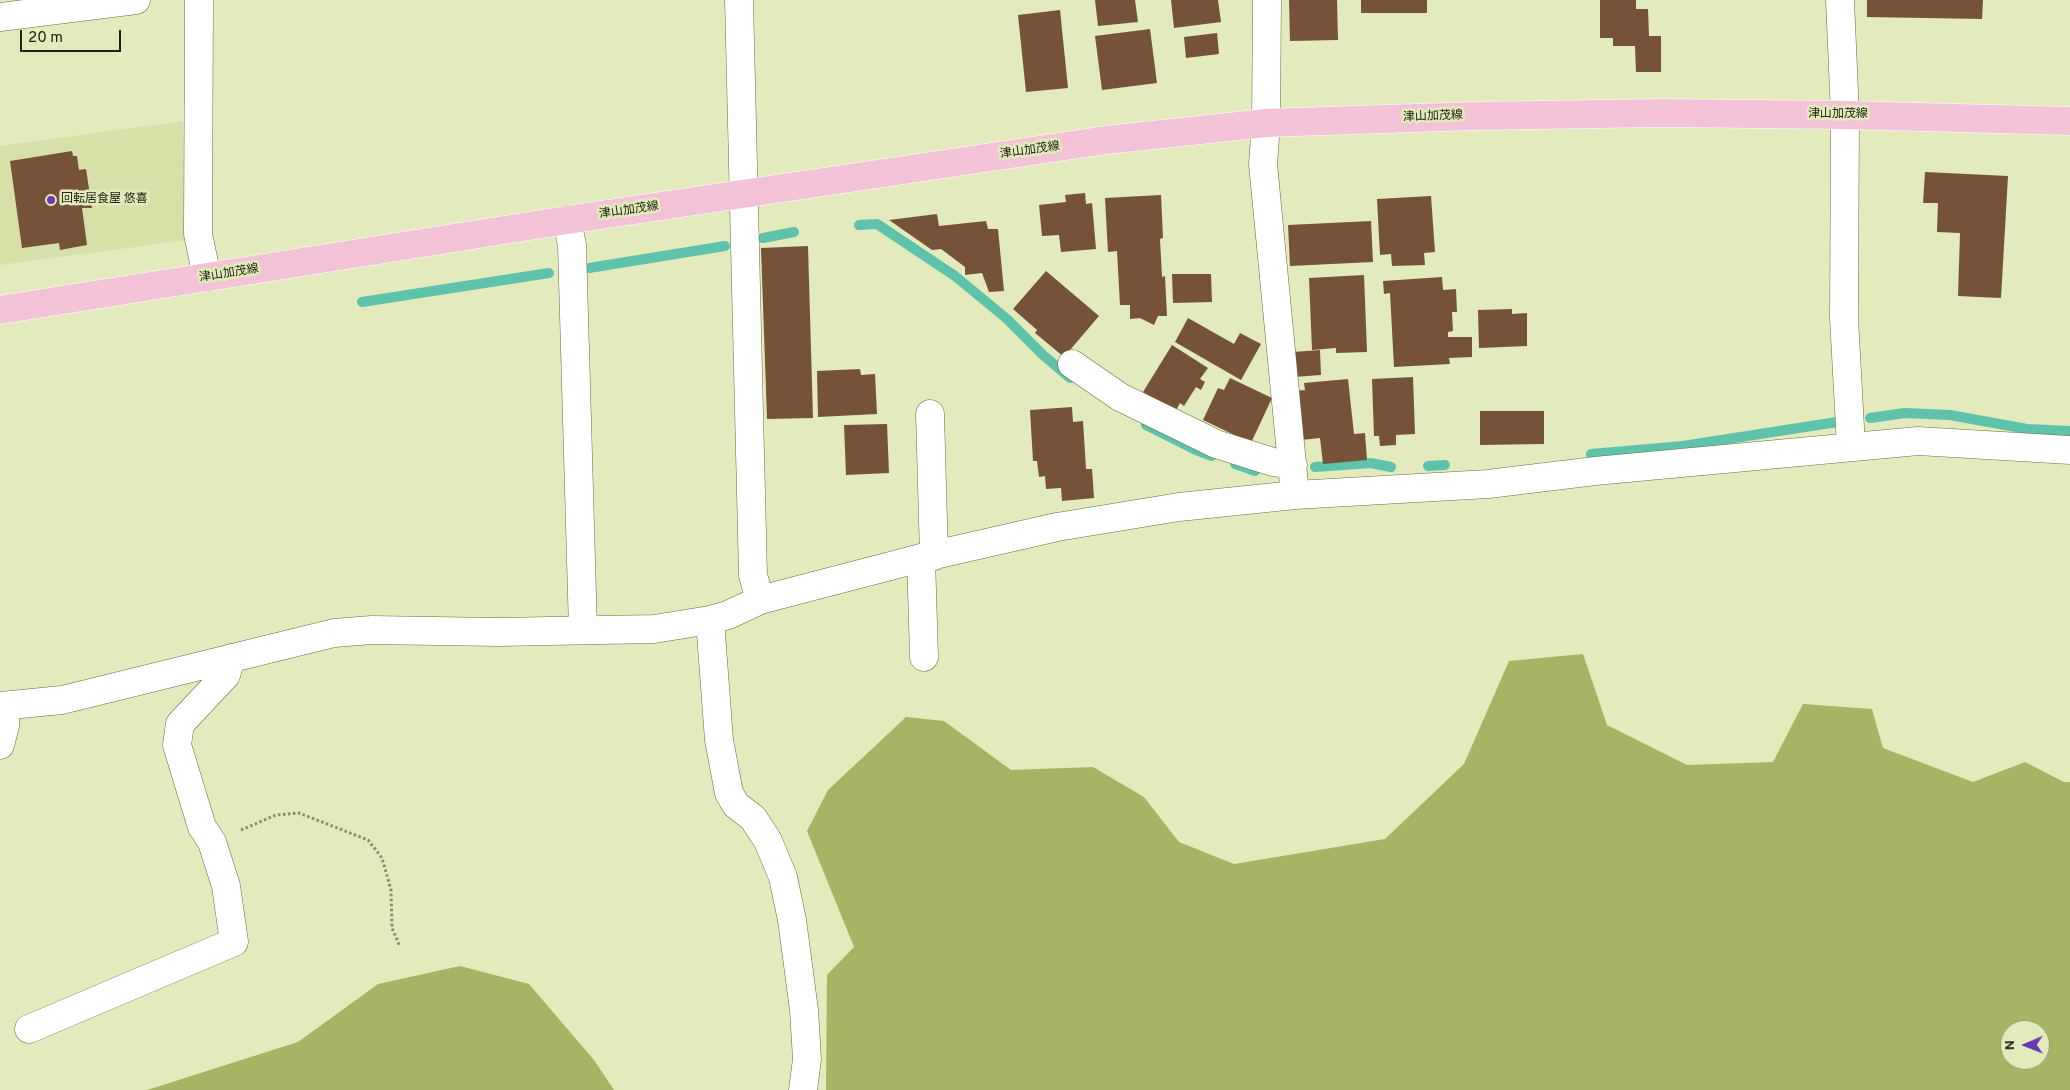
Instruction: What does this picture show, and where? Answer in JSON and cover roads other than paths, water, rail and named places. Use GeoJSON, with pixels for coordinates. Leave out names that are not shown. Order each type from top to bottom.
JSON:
{"type":"FeatureCollection","features":[{"type":"Feature","properties":{"kind":"main road","name":"津山加茂線"},"geometry":{"type":"LineString","coordinates":[[0,310],[567,220],[1106,140],[1266,123],[1563,115],[1845,115],[2070,121]]}},
{"type":"Feature","properties":{"kind":"street"},"geometry":{"type":"LineString","coordinates":[[0,17],[136,0]]}},
{"type":"Feature","properties":{"kind":"street"},"geometry":{"type":"LineString","coordinates":[[199,0],[198,234],[206,277]]}},
{"type":"Feature","properties":{"kind":"street"},"geometry":{"type":"LineString","coordinates":[[739,0],[753,575],[760,600]]}},
{"type":"Feature","properties":{"kind":"street"},"geometry":{"type":"LineString","coordinates":[[1267,0],[1266,123],[1263,164],[1295,495]]}},
{"type":"Feature","properties":{"kind":"street"},"geometry":{"type":"LineString","coordinates":[[1840,0],[1845,115],[1844,318],[1851,446]]}},
{"type":"Feature","properties":{"kind":"street"},"geometry":{"type":"LineString","coordinates":[[567,220],[572,245],[583,630]]}},
{"type":"Feature","properties":{"kind":"street"},"geometry":{"type":"LineString","coordinates":[[1072,364],[1120,397],[1216,444],[1273,462],[1293,465]]}},
{"type":"Feature","properties":{"kind":"street"},"geometry":{"type":"LineString","coordinates":[[924,657],[928,557],[930,414]]}},
{"type":"Feature","properties":{"kind":"street"},"geometry":{"type":"LineString","coordinates":[[0,745],[5,726],[3,706],[62,700],[334,633],[372,630],[498,632],[654,629],[710,620],[760,600],[928,557],[1067,525],[1179,507],[1295,495],[1488,484],[1595,471],[1918,441],[1973,442],[2070,450]]}},
{"type":"Feature","properties":{"kind":"street"},"geometry":{"type":"LineString","coordinates":[[710,620],[719,740],[729,794],[736,805],[753,818],[768,841],[783,877],[804,1010],[807,1059],[803,1090]]}},
{"type":"Feature","properties":{"kind":"street"},"geometry":{"type":"LineString","coordinates":[[29,1028],[234,942],[226,886],[212,842],[202,827],[177,745],[180,724],[226,675],[231,658]]}},
{"type":"Feature","properties":{"kind":"waterway"},"geometry":{"type":"LineString","coordinates":[[859,225],[877,224],[955,276],[1007,319],[1042,354],[1070,378]]}},
{"type":"Feature","properties":{"kind":"waterway"},"geometry":{"type":"LineString","coordinates":[[763,238],[794,232]]}},
{"type":"Feature","properties":{"kind":"waterway"},"geometry":{"type":"LineString","coordinates":[[589,268],[725,246]]}},
{"type":"Feature","properties":{"kind":"waterway"},"geometry":{"type":"LineString","coordinates":[[362,302],[549,273]]}},
{"type":"Feature","properties":{"kind":"waterway"},"geometry":{"type":"LineString","coordinates":[[1870,418],[1905,413],[1950,415],[2027,429],[2070,431]]}},
{"type":"Feature","properties":{"kind":"waterway"},"geometry":{"type":"LineString","coordinates":[[1591,454],[1683,446],[1837,422]]}},
{"type":"Feature","properties":{"kind":"waterway"},"geometry":{"type":"LineString","coordinates":[[1146,425],[1212,456]]}},
{"type":"Feature","properties":{"kind":"waterway"},"geometry":{"type":"LineString","coordinates":[[1315,467],[1371,463],[1391,467]]}},
{"type":"Feature","properties":{"kind":"waterway"},"geometry":{"type":"LineString","coordinates":[[1235,464],[1255,471]]}},
{"type":"Feature","properties":{"kind":"waterway"},"geometry":{"type":"LineString","coordinates":[[1428,466],[1445,465]]}},
{"type":"Feature","properties":{"kind":"place","name":"回転居食屋 悠喜"},"geometry":{"type":"Point","coordinates":[51,200]}}]}
